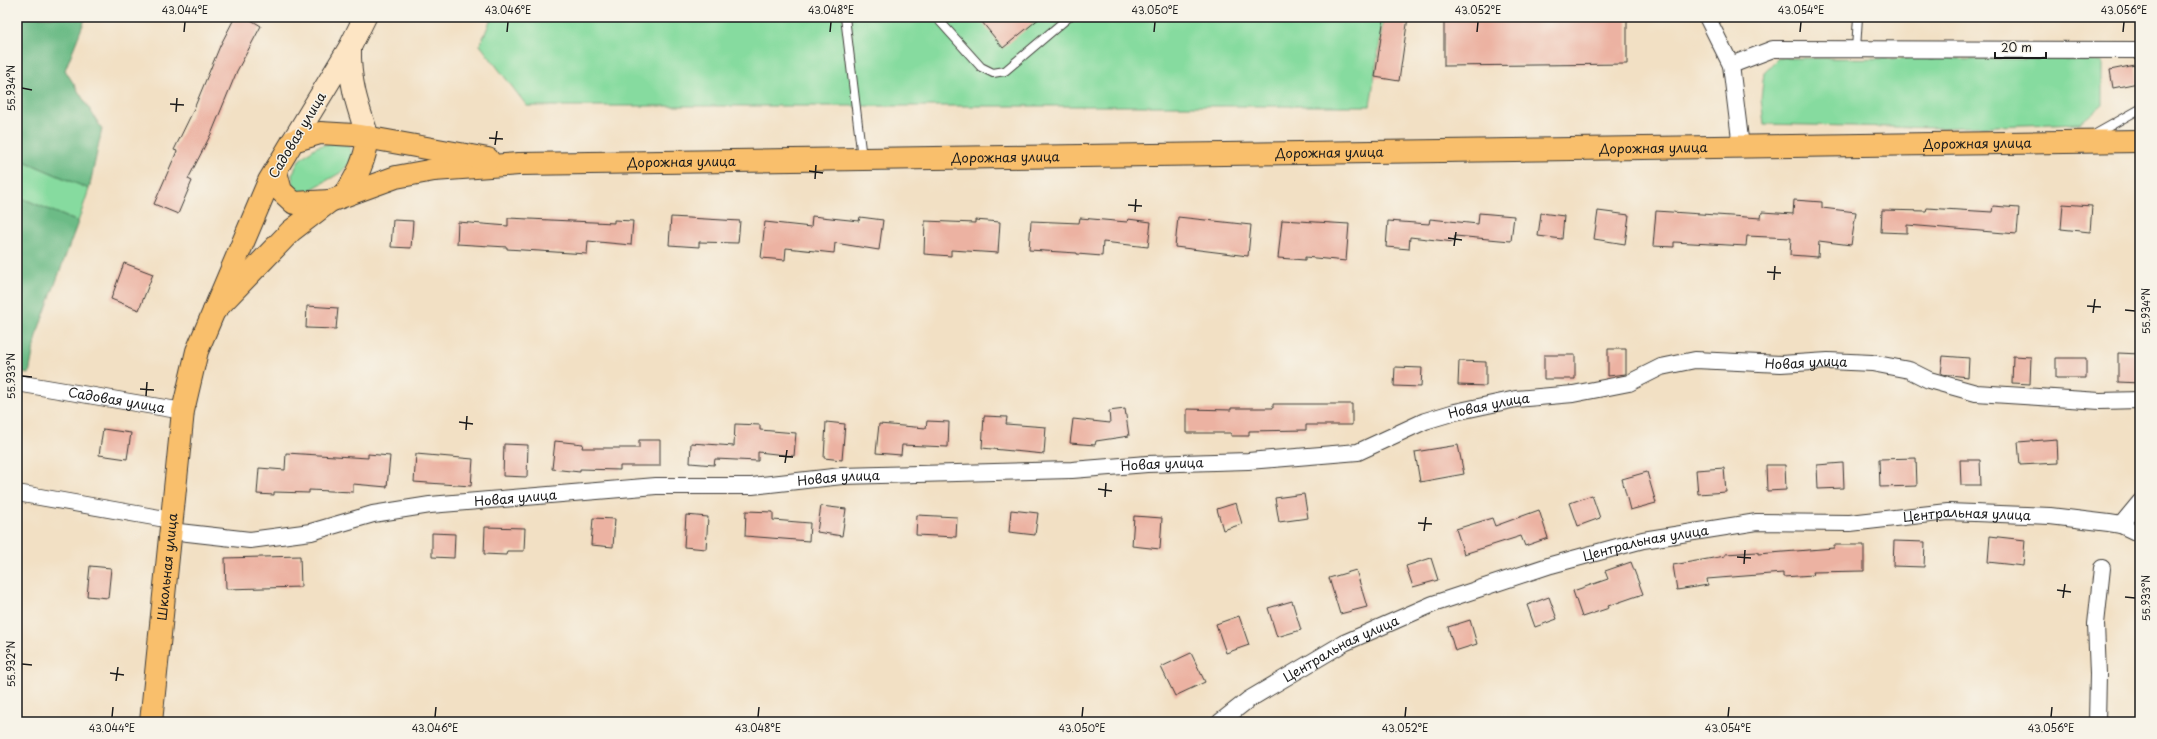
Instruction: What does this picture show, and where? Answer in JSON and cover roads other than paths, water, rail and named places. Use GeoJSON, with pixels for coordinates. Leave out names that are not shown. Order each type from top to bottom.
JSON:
{"type":"FeatureCollection","features":[{"type":"Feature","properties":{"kind":"main road","name":"Садовая улица"},"geometry":{"type":"LineString","coordinates":[[183,411],[197,351],[269,181],[276,172],[350,47],[364,17]]}},
{"type":"Feature","properties":{"kind":"main road"},"geometry":{"type":"LineString","coordinates":[[338,198],[360,171],[366,155],[368,137],[352,88],[349,70],[350,47]]}},
{"type":"Feature","properties":{"kind":"main road"},"geometry":{"type":"LineString","coordinates":[[293,141],[320,133],[368,137],[519,164]]}},
{"type":"Feature","properties":{"kind":"main road","name":"Дорожная улица"},"geometry":{"type":"LineString","coordinates":[[519,164],[2140,141]]}},
{"type":"Feature","properties":{"kind":"main road"},"geometry":{"type":"LineString","coordinates":[[276,172],[281,191],[294,203],[338,198],[396,177],[434,170],[519,164]]}},
{"type":"Feature","properties":{"kind":"main road","name":"Садовая улица"},"geometry":{"type":"LineString","coordinates":[[214,311],[291,231],[338,198]]}},
{"type":"Feature","properties":{"kind":"main road","name":"Школьная улица"},"geometry":{"type":"LineString","coordinates":[[151,722],[183,411]]}},
{"type":"Feature","properties":{"kind":"street"},"geometry":{"type":"LineString","coordinates":[[1707,17],[1731,65],[1741,147]]}},
{"type":"Feature","properties":{"kind":"street"},"geometry":{"type":"LineString","coordinates":[[1731,65],[1773,49],[2140,50]]}},
{"type":"Feature","properties":{"kind":"street","name":"Новая улица"},"geometry":{"type":"LineString","coordinates":[[170,526],[250,540],[311,532],[373,514],[430,506],[656,486],[752,486],[842,476],[1072,470],[1147,464],[1248,460],[1358,452],[1425,421],[1455,412],[1516,399],[1573,394],[1629,383],[1661,367],[1695,360],[1781,364],[1828,361],[1872,363],[1909,370],[1929,380],[1976,393],[2100,401],[2140,400]]}},
{"type":"Feature","properties":{"kind":"street","name":"Садовая улица"},"geometry":{"type":"LineString","coordinates":[[17,383],[183,411]]}},
{"type":"Feature","properties":{"kind":"street"},"geometry":{"type":"LineString","coordinates":[[17,494],[170,526]]}},
{"type":"Feature","properties":{"kind":"street"},"geometry":{"type":"LineString","coordinates":[[2115,524],[2140,502]]}},
{"type":"Feature","properties":{"kind":"street","name":"Центральная улица"},"geometry":{"type":"LineString","coordinates":[[1220,722],[1248,700],[1344,643],[1433,604],[1551,565],[1643,540],[1757,522],[1850,523],[1948,512],[2050,516],[2115,524],[2140,534]]}},
{"type":"Feature","properties":{"kind":"street"},"geometry":{"type":"LineString","coordinates":[[2097,722],[2098,674],[2096,624],[2102,568]]}},
{"type":"Feature","properties":{"kind":"lane"},"geometry":{"type":"LineString","coordinates":[[845,17],[862,159]]}},
{"type":"Feature","properties":{"kind":"lane"},"geometry":{"type":"LineString","coordinates":[[936,17],[981,67],[992,72],[1005,72],[1069,17]]}},
{"type":"Feature","properties":{"kind":"lane"},"geometry":{"type":"LineString","coordinates":[[1856,49],[1858,17]]}},
{"type":"Feature","properties":{"kind":"lane"},"geometry":{"type":"LineString","coordinates":[[2081,142],[2140,109]]}}]}
